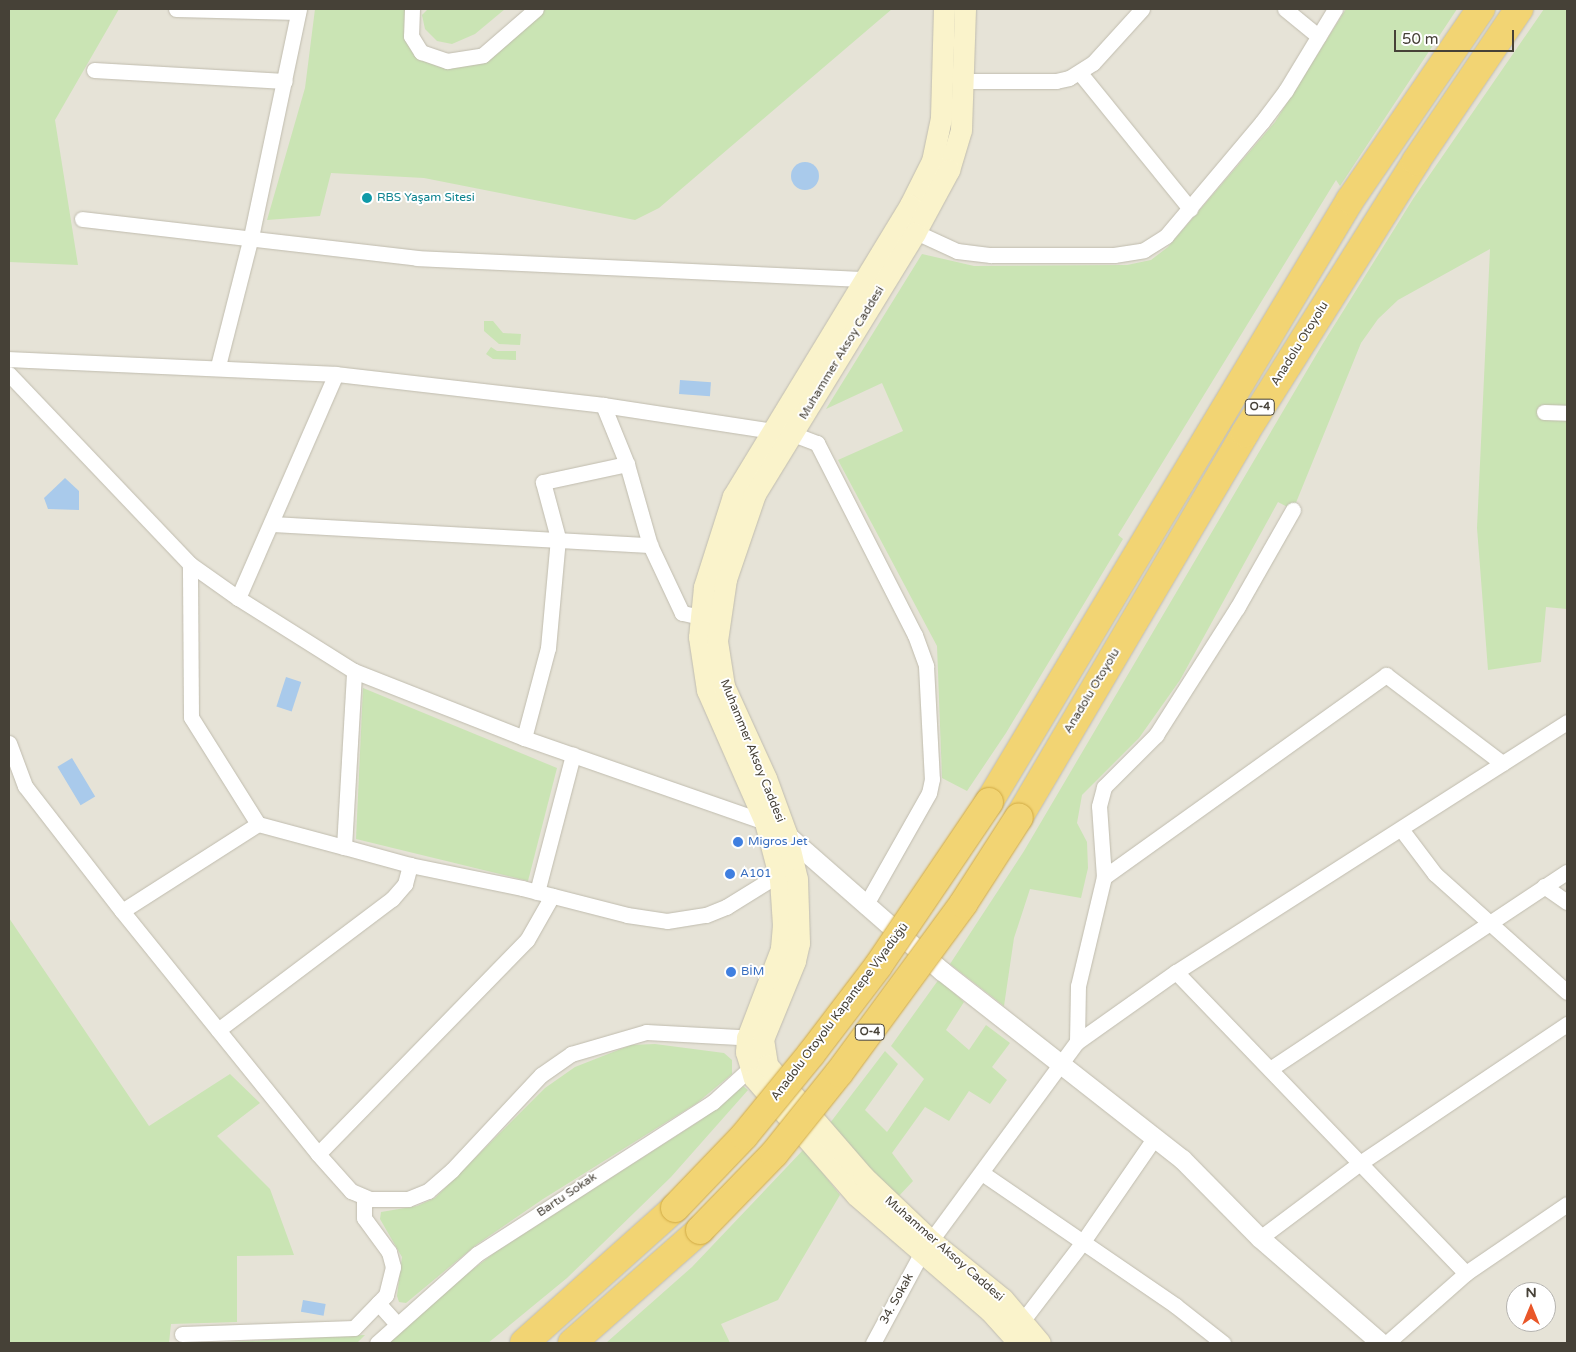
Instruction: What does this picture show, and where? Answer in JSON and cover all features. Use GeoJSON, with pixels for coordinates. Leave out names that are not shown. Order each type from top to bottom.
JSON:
{"type":"FeatureCollection","features":[{"type":"Feature","properties":{"kind":"highway","name":"Anadolu Otoyolu Kapantepe Viyadüğü"},"geometry":{"type":"LineString","coordinates":[[524,1343],[675,1208],[744,1136],[817,1046],[907,926],[989,802],[1350,200],[1481,9]]}},
{"type":"Feature","properties":{"kind":"highway","name":"Anadolu Otoyolu"},"geometry":{"type":"LineString","coordinates":[[572,1343],[700,1230],[774,1154],[839,1073],[963,904],[1019,816],[1245,433],[1416,161],[1519,9]]}},
{"type":"Feature","properties":{"kind":"main road","name":"Muhammer Aksoy Caddesi"},"geometry":{"type":"LineString","coordinates":[[795,866],[765,822],[707,690],[700,658],[709,619],[726,579],[755,494],[794,434],[907,228],[938,141],[944,9]]}},
{"type":"Feature","properties":{"kind":"main road","name":"Muhammer Aksoy Caddesi"},"geometry":{"type":"LineString","coordinates":[[965,9],[961,130],[944,183],[865,279],[733,496],[709,568],[709,619],[724,686],[766,778],[786,833],[795,866],[783,925],[781,949],[756,1050],[754,1078],[840,1178],[926,1247],[990,1311],[1018,1333],[1040,1343]]}},
{"type":"Feature","properties":{"kind":"main road"},"geometry":{"type":"LineString","coordinates":[[773,431],[794,434]]}},
{"type":"Feature","properties":{"kind":"street"},"geometry":{"type":"LineString","coordinates":[[176,9],[299,10],[251,237],[218,366]]}},
{"type":"Feature","properties":{"kind":"street"},"geometry":{"type":"LineString","coordinates":[[412,9],[411,36],[421,52],[447,60],[483,55],[536,9]]}},
{"type":"Feature","properties":{"kind":"street"},"geometry":{"type":"LineString","coordinates":[[963,81],[1056,81],[1080,73],[1142,9]]}},
{"type":"Feature","properties":{"kind":"street"},"geometry":{"type":"LineString","coordinates":[[1285,9],[1318,36]]}},
{"type":"Feature","properties":{"kind":"street"},"geometry":{"type":"LineString","coordinates":[[907,228],[941,245],[974,254],[1114,256],[1144,250],[1157,243],[1190,209],[1286,90],[1335,9]]}},
{"type":"Feature","properties":{"kind":"street"},"geometry":{"type":"LineString","coordinates":[[94,70],[285,81]]}},
{"type":"Feature","properties":{"kind":"street"},"geometry":{"type":"LineString","coordinates":[[1080,73],[1190,209]]}},
{"type":"Feature","properties":{"kind":"street"},"geometry":{"type":"LineString","coordinates":[[82,219],[251,237],[417,258],[865,279]]}},
{"type":"Feature","properties":{"kind":"street"},"geometry":{"type":"LineString","coordinates":[[9,359],[218,366],[336,374],[603,405],[773,431]]}},
{"type":"Feature","properties":{"kind":"street"},"geometry":{"type":"LineString","coordinates":[[9,374],[190,564],[238,598],[354,670],[524,738],[765,822],[786,833]]}},
{"type":"Feature","properties":{"kind":"street"},"geometry":{"type":"LineString","coordinates":[[238,598],[336,374]]}},
{"type":"Feature","properties":{"kind":"street"},"geometry":{"type":"LineString","coordinates":[[603,405],[627,464],[650,544],[682,613],[709,619]]}},
{"type":"Feature","properties":{"kind":"street"},"geometry":{"type":"LineString","coordinates":[[1544,412],[1567,413]]}},
{"type":"Feature","properties":{"kind":"street"},"geometry":{"type":"LineString","coordinates":[[794,434],[816,443],[915,635],[926,666],[932,778],[929,793],[865,906]]}},
{"type":"Feature","properties":{"kind":"street"},"geometry":{"type":"LineString","coordinates":[[524,738],[548,648],[558,538],[543,482],[627,464]]}},
{"type":"Feature","properties":{"kind":"street"},"geometry":{"type":"LineString","coordinates":[[1077,1042],[1078,986],[1104,877],[1099,806],[1104,787],[1156,735],[1237,608],[1293,510]]}},
{"type":"Feature","properties":{"kind":"street"},"geometry":{"type":"LineString","coordinates":[[271,524],[650,544]]}},
{"type":"Feature","properties":{"kind":"street"},"geometry":{"type":"LineString","coordinates":[[190,564],[192,717],[258,824],[410,865],[544,894],[648,920],[686,920],[726,908],[795,866],[865,906],[1061,1067],[1155,1138],[1207,1182],[1260,1238],[1379,1342],[1466,1273],[1567,1204]]}},
{"type":"Feature","properties":{"kind":"street"},"geometry":{"type":"LineString","coordinates":[[344,847],[354,670]]}},
{"type":"Feature","properties":{"kind":"street"},"geometry":{"type":"LineString","coordinates":[[1104,877],[1386,675],[1502,763]]}},
{"type":"Feature","properties":{"kind":"street"},"geometry":{"type":"LineString","coordinates":[[1077,1042],[1176,972],[1567,722]]}},
{"type":"Feature","properties":{"kind":"street"},"geometry":{"type":"LineString","coordinates":[[9,743],[25,786],[122,911],[318,1154],[351,1192],[364,1197],[402,1200],[428,1191],[452,1170],[541,1075],[571,1054],[635,1034],[652,1032],[756,1050]]}},
{"type":"Feature","properties":{"kind":"street"},"geometry":{"type":"LineString","coordinates":[[318,1154],[527,940],[544,894],[573,755]]}},
{"type":"Feature","properties":{"kind":"street"},"geometry":{"type":"LineString","coordinates":[[122,911],[258,824]]}},
{"type":"Feature","properties":{"kind":"street"},"geometry":{"type":"LineString","coordinates":[[1401,828],[1435,874],[1567,992]]}},
{"type":"Feature","properties":{"kind":"street"},"geometry":{"type":"LineString","coordinates":[[218,1030],[400,892],[410,865]]}},
{"type":"Feature","properties":{"kind":"street"},"geometry":{"type":"LineString","coordinates":[[1270,1069],[1567,872]]}},
{"type":"Feature","properties":{"kind":"street"},"geometry":{"type":"LineString","coordinates":[[1544,886],[1567,902]]}},
{"type":"Feature","properties":{"kind":"street"},"geometry":{"type":"LineString","coordinates":[[1176,972],[1466,1273]]}},
{"type":"Feature","properties":{"kind":"street"},"geometry":{"type":"LineString","coordinates":[[1260,1238],[1360,1163],[1567,1024]]}},
{"type":"Feature","properties":{"kind":"street","name":"34. Sokak"},"geometry":{"type":"LineString","coordinates":[[872,1343],[926,1247],[1061,1067],[1077,1042]]}},
{"type":"Feature","properties":{"kind":"street","name":"Bartu Sokak"},"geometry":{"type":"LineString","coordinates":[[377,1343],[477,1254],[713,1102],[756,1050]]}},
{"type":"Feature","properties":{"kind":"street"},"geometry":{"type":"LineString","coordinates":[[1018,1333],[1155,1138]]}},
{"type":"Feature","properties":{"kind":"street"},"geometry":{"type":"LineString","coordinates":[[982,1173],[1082,1243],[1206,1338],[1223,1343]]}},
{"type":"Feature","properties":{"kind":"street"},"geometry":{"type":"LineString","coordinates":[[182,1334],[354,1328],[378,1303],[388,1288],[392,1259],[364,1218],[364,1197]]}},
{"type":"Feature","properties":{"kind":"street"},"geometry":{"type":"LineString","coordinates":[[378,1303],[397,1324]]}},
{"type":"Feature","properties":{"kind":"shaded area"},"geometry":{"type":"Polygon","coordinates":[[[37,9],[1567,9],[1567,1343],[9,1343],[9,32],[37,9]]]}},
{"type":"Feature","properties":{"kind":"green space"},"geometry":{"type":"Polygon","coordinates":[[[9,9],[119,9],[55,120],[78,265],[9,262],[9,9]]]}},
{"type":"Feature","properties":{"kind":"green space"},"geometry":{"type":"Polygon","coordinates":[[[315,9],[411,9],[411,36],[447,61],[483,55],[536,9],[892,9],[659,208],[635,220],[424,178],[331,173],[320,216],[267,220],[305,88],[315,9]]]}},
{"type":"Feature","properties":{"kind":"green space"},"geometry":{"type":"Polygon","coordinates":[[[428,9],[505,9],[475,34],[452,44],[437,41],[425,29],[422,15],[428,9]]]}},
{"type":"Feature","properties":{"kind":"green space"},"geometry":{"type":"Polygon","coordinates":[[[1346,9],[1457,9],[1340,186],[1336,180],[1118,535],[1123,539],[1006,733],[967,791],[942,778],[937,646],[838,460],[903,431],[882,383],[826,409],[922,254],[974,266],[1127,265],[1151,260],[1168,247],[1275,122],[1346,9]]]}},
{"type":"Feature","properties":{"kind":"green space"},"geometry":{"type":"Polygon","coordinates":[[[1544,9],[1567,9],[1567,609],[1546,607],[1541,662],[1488,670],[1477,528],[1490,249],[1398,300],[1378,319],[1361,343],[1293,510],[1278,502],[1180,680],[1139,738],[1082,795],[1077,823],[1087,842],[1088,868],[1081,898],[1030,889],[1014,938],[1004,1006],[950,964],[1024,851],[1322,345],[1413,199],[1544,9]]]}},
{"type":"Feature","properties":{"kind":"green space"},"geometry":{"type":"Polygon","coordinates":[[[484,321],[493,321],[503,333],[521,334],[520,345],[499,344],[484,331],[484,321]]]}},
{"type":"Feature","properties":{"kind":"green space"},"geometry":{"type":"Polygon","coordinates":[[[491,347],[497,351],[516,351],[516,360],[493,359],[486,354],[491,347]]]}},
{"type":"Feature","properties":{"kind":"green space"},"geometry":{"type":"Polygon","coordinates":[[[363,688],[557,768],[528,881],[356,839],[363,688]]]}},
{"type":"Feature","properties":{"kind":"green space"},"geometry":{"type":"Polygon","coordinates":[[[9,918],[149,1126],[230,1074],[260,1103],[217,1136],[270,1189],[294,1255],[237,1256],[237,1322],[171,1324],[169,1343],[9,1343],[9,918]]]}},
{"type":"Feature","properties":{"kind":"green space"},"geometry":{"type":"Polygon","coordinates":[[[939,979],[964,1002],[946,1030],[969,1050],[986,1025],[1010,1043],[992,1067],[1007,1080],[990,1104],[969,1091],[949,1121],[925,1107],[892,1153],[913,1181],[896,1199],[830,1123],[885,1051],[898,1064],[865,1110],[887,1132],[924,1079],[891,1046],[939,979]]]}},
{"type":"Feature","properties":{"kind":"green space"},"geometry":{"type":"Polygon","coordinates":[[[655,1044],[724,1053],[732,1060],[732,1074],[697,1103],[543,1199],[476,1245],[406,1303],[399,1302],[397,1296],[402,1257],[380,1219],[381,1212],[417,1206],[435,1198],[545,1088],[575,1067],[631,1045],[655,1044]]]}},
{"type":"Feature","properties":{"kind":"green space"},"geometry":{"type":"Polygon","coordinates":[[[743,1086],[748,1090],[671,1177],[567,1278],[488,1343],[389,1343],[447,1289],[497,1251],[701,1120],[743,1086]]]}},
{"type":"Feature","properties":{"kind":"green space"},"geometry":{"type":"Polygon","coordinates":[[[804,1149],[840,1195],[778,1300],[721,1324],[730,1343],[606,1343],[692,1267],[804,1149]]]}},
{"type":"Feature","properties":{"kind":"green space"},"geometry":{"type":"Polygon","coordinates":[[[365,1335],[357,1343],[208,1343],[365,1335]]]}},
{"type":"Feature","properties":{"kind":"water"},"geometry":{"type":"Polygon","coordinates":[[[805,162],[815,166],[819,176],[815,186],[805,190],[795,186],[791,176],[795,166],[805,162]]]}},
{"type":"Feature","properties":{"kind":"water"},"geometry":{"type":"Polygon","coordinates":[[[680,380],[711,382],[710,396],[679,394],[680,380]]]}},
{"type":"Feature","properties":{"kind":"water"},"geometry":{"type":"Polygon","coordinates":[[[65,478],[79,491],[79,510],[48,509],[44,498],[65,478]]]}},
{"type":"Feature","properties":{"kind":"water"},"geometry":{"type":"Polygon","coordinates":[[[286,677],[301,682],[292,711],[276,706],[286,677]]]}},
{"type":"Feature","properties":{"kind":"water"},"geometry":{"type":"Polygon","coordinates":[[[72,758],[95,797],[81,805],[57,767],[72,758]]]}},
{"type":"Feature","properties":{"kind":"water"},"geometry":{"type":"Polygon","coordinates":[[[303,1300],[326,1304],[324,1316],[301,1312],[303,1300]]]}},
{"type":"Feature","properties":{"kind":"place","name":"RBS Yaşam Sitesi"},"geometry":{"type":"Point","coordinates":[367,198]}},
{"type":"Feature","properties":{"kind":"place","name":"Migros Jet"},"geometry":{"type":"Point","coordinates":[738,842]}},
{"type":"Feature","properties":{"kind":"place","name":"A101"},"geometry":{"type":"Point","coordinates":[730,874]}},
{"type":"Feature","properties":{"kind":"place","name":"BİM"},"geometry":{"type":"Point","coordinates":[731,972]}}]}
